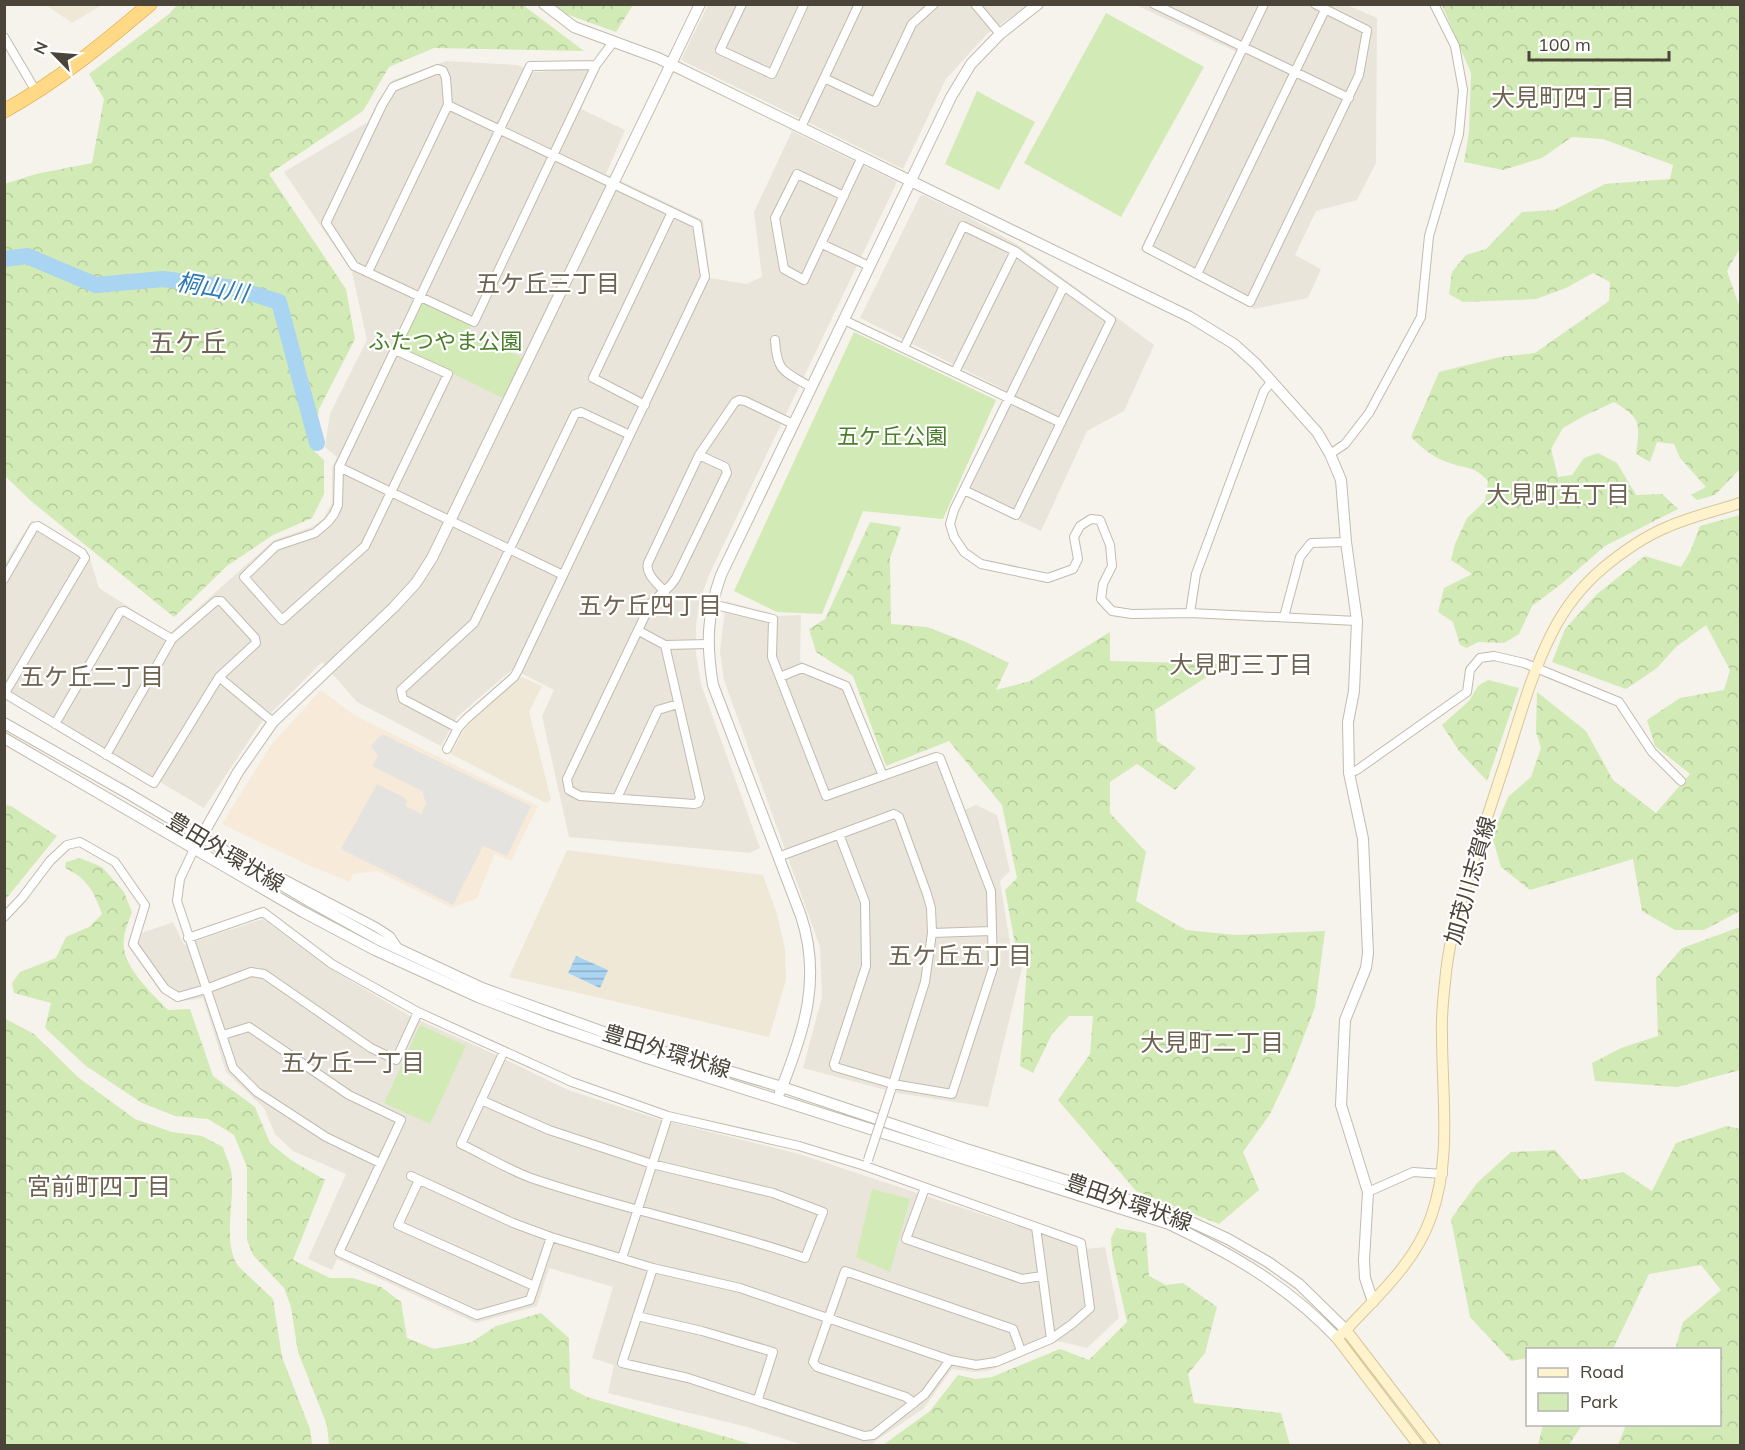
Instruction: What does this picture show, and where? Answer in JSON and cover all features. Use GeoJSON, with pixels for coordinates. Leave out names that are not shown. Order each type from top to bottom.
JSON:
{"type":"FeatureCollection","features":[{"type":"Feature","properties":{"kind":"highway"},"geometry":{"type":"LineString","coordinates":[[4,111],[37,93],[81,62],[150,4]]}},
{"type":"Feature","properties":{"kind":"main road","name":"加茂川志賀線"},"geometry":{"type":"LineString","coordinates":[[1337,1338],[1400,1272],[1417,1248],[1430,1219],[1443,1174],[1442,1034],[1445,979],[1451,938],[1487,817],[1537,668],[1552,633],[1565,611],[1587,584],[1623,553],[1664,528],[1740,503]]}},
{"type":"Feature","properties":{"kind":"main road"},"geometry":{"type":"LineString","coordinates":[[1346,1330],[1435,1446]]}},
{"type":"Feature","properties":{"kind":"main road"},"geometry":{"type":"LineString","coordinates":[[1337,1338],[1419,1446]]}},
{"type":"Feature","properties":{"kind":"street"},"geometry":{"type":"LineString","coordinates":[[544,4],[574,27],[614,40],[670,64],[1190,317],[1234,344],[1257,364],[1317,432],[1341,480],[1346,542],[1357,621],[1354,691],[1348,722],[1349,772],[1363,838],[1368,953],[1366,968],[1345,1020],[1341,1105],[1368,1192],[1364,1260],[1365,1278],[1372,1302]]}},
{"type":"Feature","properties":{"kind":"street"},"geometry":{"type":"LineString","coordinates":[[380,1162],[326,1137],[256,1092],[233,1068],[177,901],[180,879],[194,849],[238,772],[273,722],[394,607],[416,584],[432,558],[700,4]]}},
{"type":"Feature","properties":{"kind":"street"},"geometry":{"type":"LineString","coordinates":[[742,4],[720,50],[772,74],[804,4]]}},
{"type":"Feature","properties":{"kind":"street"},"geometry":{"type":"LineString","coordinates":[[801,127],[859,4]]}},
{"type":"Feature","properties":{"kind":"street"},"geometry":{"type":"LineString","coordinates":[[824,78],[875,102],[912,24],[934,4]]}},
{"type":"Feature","properties":{"kind":"street"},"geometry":{"type":"LineString","coordinates":[[975,4],[1000,34]]}},
{"type":"Feature","properties":{"kind":"street"},"geometry":{"type":"LineString","coordinates":[[777,1099],[807,1013],[811,972],[810,953],[805,929],[713,685],[708,644],[712,604],[721,575],[910,180],[961,80],[971,64],[1000,34],[1038,4]]}},
{"type":"Feature","properties":{"kind":"street"},"geometry":{"type":"LineString","coordinates":[[1154,4],[1349,98]]}},
{"type":"Feature","properties":{"kind":"street"},"geometry":{"type":"LineString","coordinates":[[1170,12],[1177,4]]}},
{"type":"Feature","properties":{"kind":"street"},"geometry":{"type":"LineString","coordinates":[[1264,4],[1147,248],[1250,302],[1359,75],[1366,30],[1314,4]]}},
{"type":"Feature","properties":{"kind":"street"},"geometry":{"type":"LineString","coordinates":[[1330,454],[1346,444],[1369,413],[1421,317],[1429,236],[1459,134],[1463,90],[1455,46],[1434,4]]}},
{"type":"Feature","properties":{"kind":"street"},"geometry":{"type":"LineString","coordinates":[[1197,274],[1325,10]]}},
{"type":"Feature","properties":{"kind":"street"},"geometry":{"type":"LineString","coordinates":[[4,37],[37,93]]}},
{"type":"Feature","properties":{"kind":"street"},"geometry":{"type":"LineString","coordinates":[[369,272],[448,105],[446,78],[443,71],[438,69],[393,87],[377,115],[327,223],[354,266],[474,322],[596,65],[614,40]]}},
{"type":"Feature","properties":{"kind":"street"},"geometry":{"type":"LineString","coordinates":[[395,350],[448,374],[365,546],[282,620],[243,577],[276,546],[315,533],[328,522],[338,505],[339,467],[530,66],[596,65]]}},
{"type":"Feature","properties":{"kind":"street"},"geometry":{"type":"LineString","coordinates":[[447,749],[458,728],[514,677],[705,277],[698,224],[448,105]]}},
{"type":"Feature","properties":{"kind":"street"},"geometry":{"type":"LineString","coordinates":[[844,196],[797,174],[775,218],[784,270],[804,280],[822,244],[862,157]]}},
{"type":"Feature","properties":{"kind":"street"},"geometry":{"type":"LineString","coordinates":[[645,405],[594,378],[672,212]]}},
{"type":"Feature","properties":{"kind":"street"},"geometry":{"type":"LineString","coordinates":[[904,348],[963,226],[1015,251],[1111,320],[1016,515],[964,490]]}},
{"type":"Feature","properties":{"kind":"street"},"geometry":{"type":"LineString","coordinates":[[822,244],[869,266]]}},
{"type":"Feature","properties":{"kind":"street"},"geometry":{"type":"LineString","coordinates":[[955,372],[1015,251]]}},
{"type":"Feature","properties":{"kind":"street"},"geometry":{"type":"LineString","coordinates":[[1064,286],[954,510],[950,524],[954,537],[964,552],[981,564],[1048,578],[1073,569],[1078,559],[1074,537],[1080,525],[1091,519],[1100,520],[1110,545],[1112,566],[1102,584],[1101,598],[1112,611],[1132,614],[1190,613],[1357,621]]}},
{"type":"Feature","properties":{"kind":"street"},"geometry":{"type":"LineString","coordinates":[[844,320],[1061,423]]}},
{"type":"Feature","properties":{"kind":"street"},"geometry":{"type":"LineString","coordinates":[[776,340],[777,360],[780,367],[784,372],[811,387]]}},
{"type":"Feature","properties":{"kind":"street"},"geometry":{"type":"LineString","coordinates":[[1190,613],[1196,574],[1264,391],[1272,381]]}},
{"type":"Feature","properties":{"kind":"street"},"geometry":{"type":"LineString","coordinates":[[665,592],[648,572],[647,565],[699,455],[739,400],[793,424]]}},
{"type":"Feature","properties":{"kind":"street"},"geometry":{"type":"LineString","coordinates":[[458,728],[403,699],[401,690],[471,627],[575,414],[581,412],[630,435]]}},
{"type":"Feature","properties":{"kind":"street"},"geometry":{"type":"LineString","coordinates":[[665,645],[700,798],[698,803],[580,796],[569,790],[567,779],[651,603],[665,592],[676,578],[726,472],[725,467],[699,455]]}},
{"type":"Feature","properties":{"kind":"street"},"geometry":{"type":"LineString","coordinates":[[339,467],[563,575]]}},
{"type":"Feature","properties":{"kind":"street"},"geometry":{"type":"LineString","coordinates":[[4,579],[34,527],[38,526],[82,553],[85,558],[5,693],[106,755],[154,783],[219,677],[256,643],[255,638],[221,601],[216,601],[172,639],[106,755]]}},
{"type":"Feature","properties":{"kind":"street"},"geometry":{"type":"LineString","coordinates":[[1284,617],[1300,557],[1311,543],[1346,542]]}},
{"type":"Feature","properties":{"kind":"street"},"geometry":{"type":"LineString","coordinates":[[712,604],[773,620],[772,657],[826,796],[936,757],[940,758],[991,891],[993,968],[953,1093],[892,1087],[835,1067],[866,966],[865,902],[839,834]]}},
{"type":"Feature","properties":{"kind":"street"},"geometry":{"type":"LineString","coordinates":[[56,724],[120,612],[124,611],[172,639]]}},
{"type":"Feature","properties":{"kind":"street"},"geometry":{"type":"LineString","coordinates":[[639,631],[665,645],[708,644]]}},
{"type":"Feature","properties":{"kind":"street"},"geometry":{"type":"LineString","coordinates":[[1349,772],[1357,770],[1467,692],[1470,670],[1480,658],[1494,656],[1537,668],[1619,702],[1652,752],[1681,781]]}},
{"type":"Feature","properties":{"kind":"street"},"geometry":{"type":"LineString","coordinates":[[780,676],[802,668],[846,686],[884,776]]}},
{"type":"Feature","properties":{"kind":"street"},"geometry":{"type":"LineString","coordinates":[[219,677],[273,722]]}},
{"type":"Feature","properties":{"kind":"street"},"geometry":{"type":"LineString","coordinates":[[617,798],[658,710],[678,704]]}},
{"type":"Feature","properties":{"kind":"street","name":"豊田外環状線"},"geometry":{"type":"LineString","coordinates":[[4,723],[323,909],[399,949],[482,988],[631,1042],[782,1087],[966,1149],[1174,1214],[1228,1239],[1268,1263],[1299,1284],[1346,1330]]}},
{"type":"Feature","properties":{"kind":"street","name":"豊田外環状線"},"geometry":{"type":"LineString","coordinates":[[4,738],[303,912],[364,944],[478,997],[548,1024],[1169,1224],[1222,1250],[1261,1273],[1320,1320],[1337,1338]]}},
{"type":"Feature","properties":{"kind":"street"},"geometry":{"type":"LineString","coordinates":[[778,857],[894,814],[927,894],[931,908],[932,933],[925,981],[867,1163]]}},
{"type":"Feature","properties":{"kind":"street"},"geometry":{"type":"LineString","coordinates":[[4,916],[22,898],[50,861],[67,845],[80,842],[115,862],[145,905],[134,944],[165,989],[178,997],[251,972],[264,974],[371,1048],[396,1060],[418,1012]]}},
{"type":"Feature","properties":{"kind":"street"},"geometry":{"type":"LineString","coordinates":[[188,938],[263,912],[332,964],[418,1012],[572,1082],[668,1116],[867,1163],[925,1188],[1081,1243],[1090,1308],[1051,1339],[996,1362],[976,1365],[950,1360],[740,1288],[653,1268],[551,1237],[415,1178],[398,1225],[534,1286]]}},
{"type":"Feature","properties":{"kind":"street"},"geometry":{"type":"LineString","coordinates":[[932,933],[991,931]]}},
{"type":"Feature","properties":{"kind":"street"},"geometry":{"type":"LineString","coordinates":[[223,1035],[249,1027],[350,1095],[401,1120],[339,1252],[477,1314],[531,1300],[551,1237]]}},
{"type":"Feature","properties":{"kind":"street"},"geometry":{"type":"LineString","coordinates":[[481,1100],[549,1130],[652,1164],[773,1193],[823,1212],[805,1258],[759,1242],[637,1211],[529,1177],[461,1144],[481,1100],[504,1052]]}},
{"type":"Feature","properties":{"kind":"street"},"geometry":{"type":"LineString","coordinates":[[622,1258],[668,1116]]}},
{"type":"Feature","properties":{"kind":"street"},"geometry":{"type":"LineString","coordinates":[[1368,1192],[1413,1172],[1443,1174]]}},
{"type":"Feature","properties":{"kind":"street"},"geometry":{"type":"LineString","coordinates":[[925,1188],[906,1239],[1022,1279],[1042,1276]]}},
{"type":"Feature","properties":{"kind":"street"},"geometry":{"type":"LineString","coordinates":[[1036,1227],[1051,1339]]}},
{"type":"Feature","properties":{"kind":"street"},"geometry":{"type":"LineString","coordinates":[[653,1268],[622,1363],[688,1378],[758,1399],[864,1436],[873,1435],[925,1394],[950,1360]]}},
{"type":"Feature","properties":{"kind":"street"},"geometry":{"type":"LineString","coordinates":[[914,1403],[906,1397],[816,1367],[813,1362],[845,1271],[1012,1329],[1021,1351]]}},
{"type":"Feature","properties":{"kind":"street"},"geometry":{"type":"LineString","coordinates":[[637,1316],[702,1331],[774,1352],[758,1399]]}},
{"type":"Feature","properties":{"kind":"shaded area"},"geometry":{"type":"Polygon","coordinates":[[[46,5],[102,5],[72,23],[46,5]]]}},
{"type":"Feature","properties":{"kind":"shaded area"},"geometry":{"type":"Polygon","coordinates":[[[708,5],[1028,5],[988,33],[946,79],[903,169],[681,60],[708,5]]]}},
{"type":"Feature","properties":{"kind":"shaded area"},"geometry":{"type":"Polygon","coordinates":[[[1136,5],[1347,5],[1377,18],[1376,163],[1357,200],[1316,211],[1295,255],[1321,269],[1308,298],[1254,309],[1140,250],[1237,52],[1136,5]]]}},
{"type":"Feature","properties":{"kind":"shaded area"},"geometry":{"type":"Polygon","coordinates":[[[446,61],[517,65],[534,72],[598,70],[581,109],[625,130],[606,174],[703,220],[710,278],[746,284],[762,277],[754,212],[792,131],[897,182],[710,573],[700,599],[696,625],[696,653],[701,684],[760,848],[750,853],[569,837],[542,716],[554,690],[513,669],[457,717],[441,746],[357,702],[322,662],[260,724],[204,808],[5,690],[4,565],[32,520],[88,552],[99,588],[170,633],[274,540],[312,527],[323,519],[332,503],[332,467],[337,457],[325,447],[330,414],[367,340],[352,272],[284,172],[368,122],[378,101],[393,80],[446,61]]]}},
{"type":"Feature","properties":{"kind":"shaded area"},"geometry":{"type":"Polygon","coordinates":[[[923,195],[965,215],[1018,245],[1154,345],[1124,411],[1087,431],[1041,531],[958,492],[1007,391],[860,318],[920,196],[923,195]]]}},
{"type":"Feature","properties":{"kind":"shaded area"},"geometry":{"type":"Polygon","coordinates":[[[726,601],[779,616],[801,615],[800,661],[852,686],[883,772],[937,760],[956,813],[976,805],[997,815],[1010,871],[1000,881],[1012,956],[1022,968],[988,1107],[897,1093],[803,1068],[822,997],[820,947],[724,680],[720,651],[726,601]]]}},
{"type":"Feature","properties":{"kind":"shaded area"},"geometry":{"type":"Polygon","coordinates":[[[520,676],[542,686],[529,712],[551,800],[546,803],[451,754],[465,727],[520,676]]]}},
{"type":"Feature","properties":{"kind":"shaded area"},"geometry":{"type":"Polygon","coordinates":[[[321,690],[354,715],[538,806],[511,861],[495,854],[477,898],[452,908],[377,871],[353,874],[350,882],[308,865],[222,824],[271,745],[321,690]]]}},
{"type":"Feature","properties":{"kind":"shaded area"},"geometry":{"type":"Polygon","coordinates":[[[382,734],[531,806],[507,856],[483,846],[453,905],[341,849],[377,784],[405,798],[406,806],[421,814],[426,803],[422,791],[372,766],[378,756],[371,746],[382,734]]]}},
{"type":"Feature","properties":{"kind":"shaded area"},"geometry":{"type":"Polygon","coordinates":[[[567,850],[763,875],[777,914],[785,949],[786,980],[769,1037],[509,977],[567,850]]]}},
{"type":"Feature","properties":{"kind":"shaded area"},"geometry":{"type":"Polygon","coordinates":[[[263,919],[329,968],[410,1016],[568,1090],[658,1119],[799,1154],[1087,1249],[1105,1247],[1119,1318],[1087,1348],[1058,1341],[988,1371],[973,1372],[952,1369],[923,1409],[872,1445],[803,1445],[747,1427],[608,1393],[614,1365],[592,1358],[613,1287],[549,1268],[537,1306],[476,1323],[337,1259],[332,1270],[308,1259],[346,1174],[293,1151],[275,1134],[264,1108],[226,1072],[203,998],[176,1002],[161,992],[135,953],[142,933],[173,922],[184,945],[263,919]]]}},
{"type":"Feature","properties":{"kind":"green space"},"geometry":{"type":"Polygon","coordinates":[[[177,5],[523,5],[584,51],[434,48],[389,67],[363,111],[269,174],[346,289],[355,339],[319,409],[314,451],[324,460],[324,494],[312,518],[273,535],[227,566],[174,617],[31,501],[5,476],[4,184],[36,174],[92,163],[104,99],[89,74],[169,14],[177,5]]]}},
{"type":"Feature","properties":{"kind":"green space"},"geometry":{"type":"Polygon","coordinates":[[[555,5],[633,5],[616,32],[566,14],[555,5]]]}},
{"type":"Feature","properties":{"kind":"green space"},"geometry":{"type":"Polygon","coordinates":[[[1442,5],[1740,5],[1740,248],[1727,271],[1740,308],[1740,469],[1715,495],[1697,500],[1691,495],[1706,487],[1680,458],[1674,444],[1657,442],[1650,462],[1636,454],[1637,423],[1630,413],[1614,402],[1563,428],[1551,449],[1558,477],[1572,475],[1584,458],[1598,453],[1617,463],[1636,495],[1662,494],[1678,509],[1605,546],[1532,606],[1519,634],[1504,643],[1478,642],[1467,648],[1460,645],[1453,622],[1438,612],[1444,588],[1472,574],[1451,560],[1455,544],[1467,518],[1485,501],[1488,481],[1474,470],[1434,456],[1411,437],[1439,372],[1500,357],[1535,353],[1609,301],[1610,282],[1593,273],[1566,288],[1536,299],[1463,302],[1449,294],[1452,272],[1466,255],[1486,249],[1522,212],[1554,210],[1605,184],[1670,179],[1673,165],[1603,139],[1572,137],[1542,158],[1503,170],[1464,162],[1469,132],[1471,73],[1442,5]]]}},
{"type":"Feature","properties":{"kind":"green space"},"geometry":{"type":"Polygon","coordinates":[[[1106,13],[1204,67],[1121,217],[1024,163],[1106,13]]]}},
{"type":"Feature","properties":{"kind":"green space"},"geometry":{"type":"Polygon","coordinates":[[[977,91],[1035,122],[999,190],[945,164],[977,91]]]}},
{"type":"Feature","properties":{"kind":"green space","name":"ふたつやま公園"},"geometry":{"type":"Polygon","coordinates":[[[423,302],[470,324],[470,333],[523,358],[503,398],[401,348],[423,302]]]}},
{"type":"Feature","properties":{"kind":"green space","name":"五ケ丘公園"},"geometry":{"type":"Polygon","coordinates":[[[854,332],[996,400],[943,519],[863,511],[822,614],[777,612],[734,591],[854,332]]]}},
{"type":"Feature","properties":{"kind":"green space"},"geometry":{"type":"Polygon","coordinates":[[[1740,515],[1740,911],[1704,930],[1675,930],[1642,911],[1633,859],[1530,890],[1501,867],[1492,836],[1508,797],[1531,777],[1541,748],[1536,732],[1537,692],[1586,731],[1613,780],[1656,813],[1690,774],[1655,746],[1647,720],[1680,698],[1724,690],[1730,670],[1706,625],[1676,647],[1657,668],[1626,689],[1552,662],[1565,629],[1597,594],[1645,556],[1681,567],[1691,550],[1700,526],[1740,515]]]}},
{"type":"Feature","properties":{"kind":"green space"},"geometry":{"type":"Polygon","coordinates":[[[870,522],[901,527],[890,558],[891,624],[927,627],[966,642],[1009,663],[996,690],[1030,681],[1110,632],[1110,661],[1227,664],[1155,710],[1157,741],[1196,768],[1175,790],[1137,764],[1110,782],[1110,813],[1146,852],[1136,901],[1186,930],[1236,935],[1325,931],[1315,1007],[1291,1070],[1270,1114],[1243,1152],[1259,1190],[1219,1224],[1136,1191],[1058,1100],[1090,1054],[1093,1016],[1069,1016],[1052,1034],[1033,1073],[1020,1066],[1027,965],[1016,949],[1005,890],[1017,878],[1002,805],[949,741],[886,766],[853,676],[816,652],[809,629],[825,619],[870,522]]]}},
{"type":"Feature","properties":{"kind":"green space"},"geometry":{"type":"Polygon","coordinates":[[[1488,680],[1519,688],[1487,781],[1459,751],[1442,725],[1469,701],[1478,686],[1488,680]]]}},
{"type":"Feature","properties":{"kind":"green space"},"geometry":{"type":"Polygon","coordinates":[[[5,805],[11,806],[57,836],[5,900],[5,805]]]}},
{"type":"Feature","properties":{"kind":"green space"},"geometry":{"type":"Polygon","coordinates":[[[80,858],[102,867],[124,892],[132,912],[124,939],[126,957],[142,982],[168,1010],[190,1009],[213,1076],[255,1107],[270,1143],[291,1160],[325,1180],[293,1260],[330,1278],[353,1278],[381,1287],[401,1302],[407,1338],[434,1349],[472,1342],[496,1326],[541,1313],[569,1338],[570,1388],[587,1397],[754,1445],[329,1445],[327,1425],[298,1352],[291,1307],[284,1288],[253,1255],[247,1240],[247,1167],[234,1135],[208,1119],[175,1116],[142,1103],[86,1066],[45,1028],[51,1003],[14,993],[12,983],[20,972],[56,958],[66,937],[89,927],[102,914],[89,886],[79,876],[65,868],[66,862],[80,858]]]}},
{"type":"Feature","properties":{"kind":"green space"},"geometry":{"type":"Polygon","coordinates":[[[1740,927],[1740,1070],[1677,1087],[1595,1081],[1592,1063],[1621,1048],[1658,1036],[1656,978],[1682,948],[1740,927]]]}},
{"type":"Feature","properties":{"kind":"green space"},"geometry":{"type":"Polygon","coordinates":[[[4,1018],[34,1034],[79,1078],[135,1119],[172,1132],[202,1136],[223,1147],[231,1170],[230,1243],[233,1254],[237,1265],[273,1299],[282,1357],[310,1429],[312,1445],[5,1445],[4,1018]]]}},
{"type":"Feature","properties":{"kind":"green space"},"geometry":{"type":"Polygon","coordinates":[[[420,1025],[466,1046],[430,1124],[384,1103],[420,1025]]]}},
{"type":"Feature","properties":{"kind":"green space"},"geometry":{"type":"Polygon","coordinates":[[[1727,1126],[1740,1129],[1740,1445],[1618,1445],[1626,1426],[1721,1426],[1721,1348],[1675,1348],[1683,1322],[1721,1290],[1701,1265],[1649,1274],[1613,1348],[1526,1348],[1526,1358],[1511,1361],[1470,1317],[1451,1219],[1477,1183],[1511,1152],[1555,1150],[1581,1180],[1623,1172],[1652,1191],[1676,1143],[1727,1126]]]}},
{"type":"Feature","properties":{"kind":"green space"},"geometry":{"type":"Polygon","coordinates":[[[872,1189],[910,1199],[890,1272],[856,1257],[872,1189]]]}},
{"type":"Feature","properties":{"kind":"green space"},"geometry":{"type":"Polygon","coordinates":[[[1116,1228],[1146,1233],[1149,1276],[1166,1285],[1183,1283],[1217,1307],[1205,1353],[1188,1374],[1194,1403],[1281,1413],[1290,1445],[883,1445],[930,1411],[958,1375],[975,1379],[992,1377],[1060,1349],[1089,1360],[1127,1322],[1112,1255],[1111,1238],[1116,1228]]]}},
{"type":"Feature","properties":{"kind":"green space"},"geometry":{"type":"Polygon","coordinates":[[[1543,1426],[1581,1426],[1569,1445],[1538,1445],[1543,1426]]]}},
{"type":"Feature","properties":{"kind":"water"},"geometry":{"type":"Polygon","coordinates":[[[576,956],[608,970],[600,988],[568,973],[576,956]]]}},
{"type":"Feature","properties":{"kind":"waterway","name":"桐山川"},"geometry":{"type":"LineString","coordinates":[[4,259],[27,256],[96,285],[163,279],[234,288],[279,302],[317,443]]}},
{"type":"Feature","properties":{"kind":"district","name":"大見町四丁目"},"geometry":{"type":"Point","coordinates":[1563,98]}},
{"type":"Feature","properties":{"kind":"district","name":"五ケ丘三丁目"},"geometry":{"type":"Point","coordinates":[548,284]}},
{"type":"Feature","properties":{"kind":"district","name":"五ケ丘"},"geometry":{"type":"Point","coordinates":[188,343]}},
{"type":"Feature","properties":{"kind":"district","name":"大見町五丁目"},"geometry":{"type":"Point","coordinates":[1558,495]}},
{"type":"Feature","properties":{"kind":"district","name":"五ケ丘四丁目"},"geometry":{"type":"Point","coordinates":[650,606]}},
{"type":"Feature","properties":{"kind":"district","name":"大見町三丁目"},"geometry":{"type":"Point","coordinates":[1241,665]}},
{"type":"Feature","properties":{"kind":"district","name":"五ケ丘二丁目"},"geometry":{"type":"Point","coordinates":[92,677]}},
{"type":"Feature","properties":{"kind":"district","name":"五ケ丘五丁目"},"geometry":{"type":"Point","coordinates":[960,956]}},
{"type":"Feature","properties":{"kind":"district","name":"大見町二丁目"},"geometry":{"type":"Point","coordinates":[1212,1043]}},
{"type":"Feature","properties":{"kind":"district","name":"五ケ丘一丁目"},"geometry":{"type":"Point","coordinates":[353,1063]}},
{"type":"Feature","properties":{"kind":"district","name":"宮前町四丁目"},"geometry":{"type":"Point","coordinates":[99,1187]}}]}
